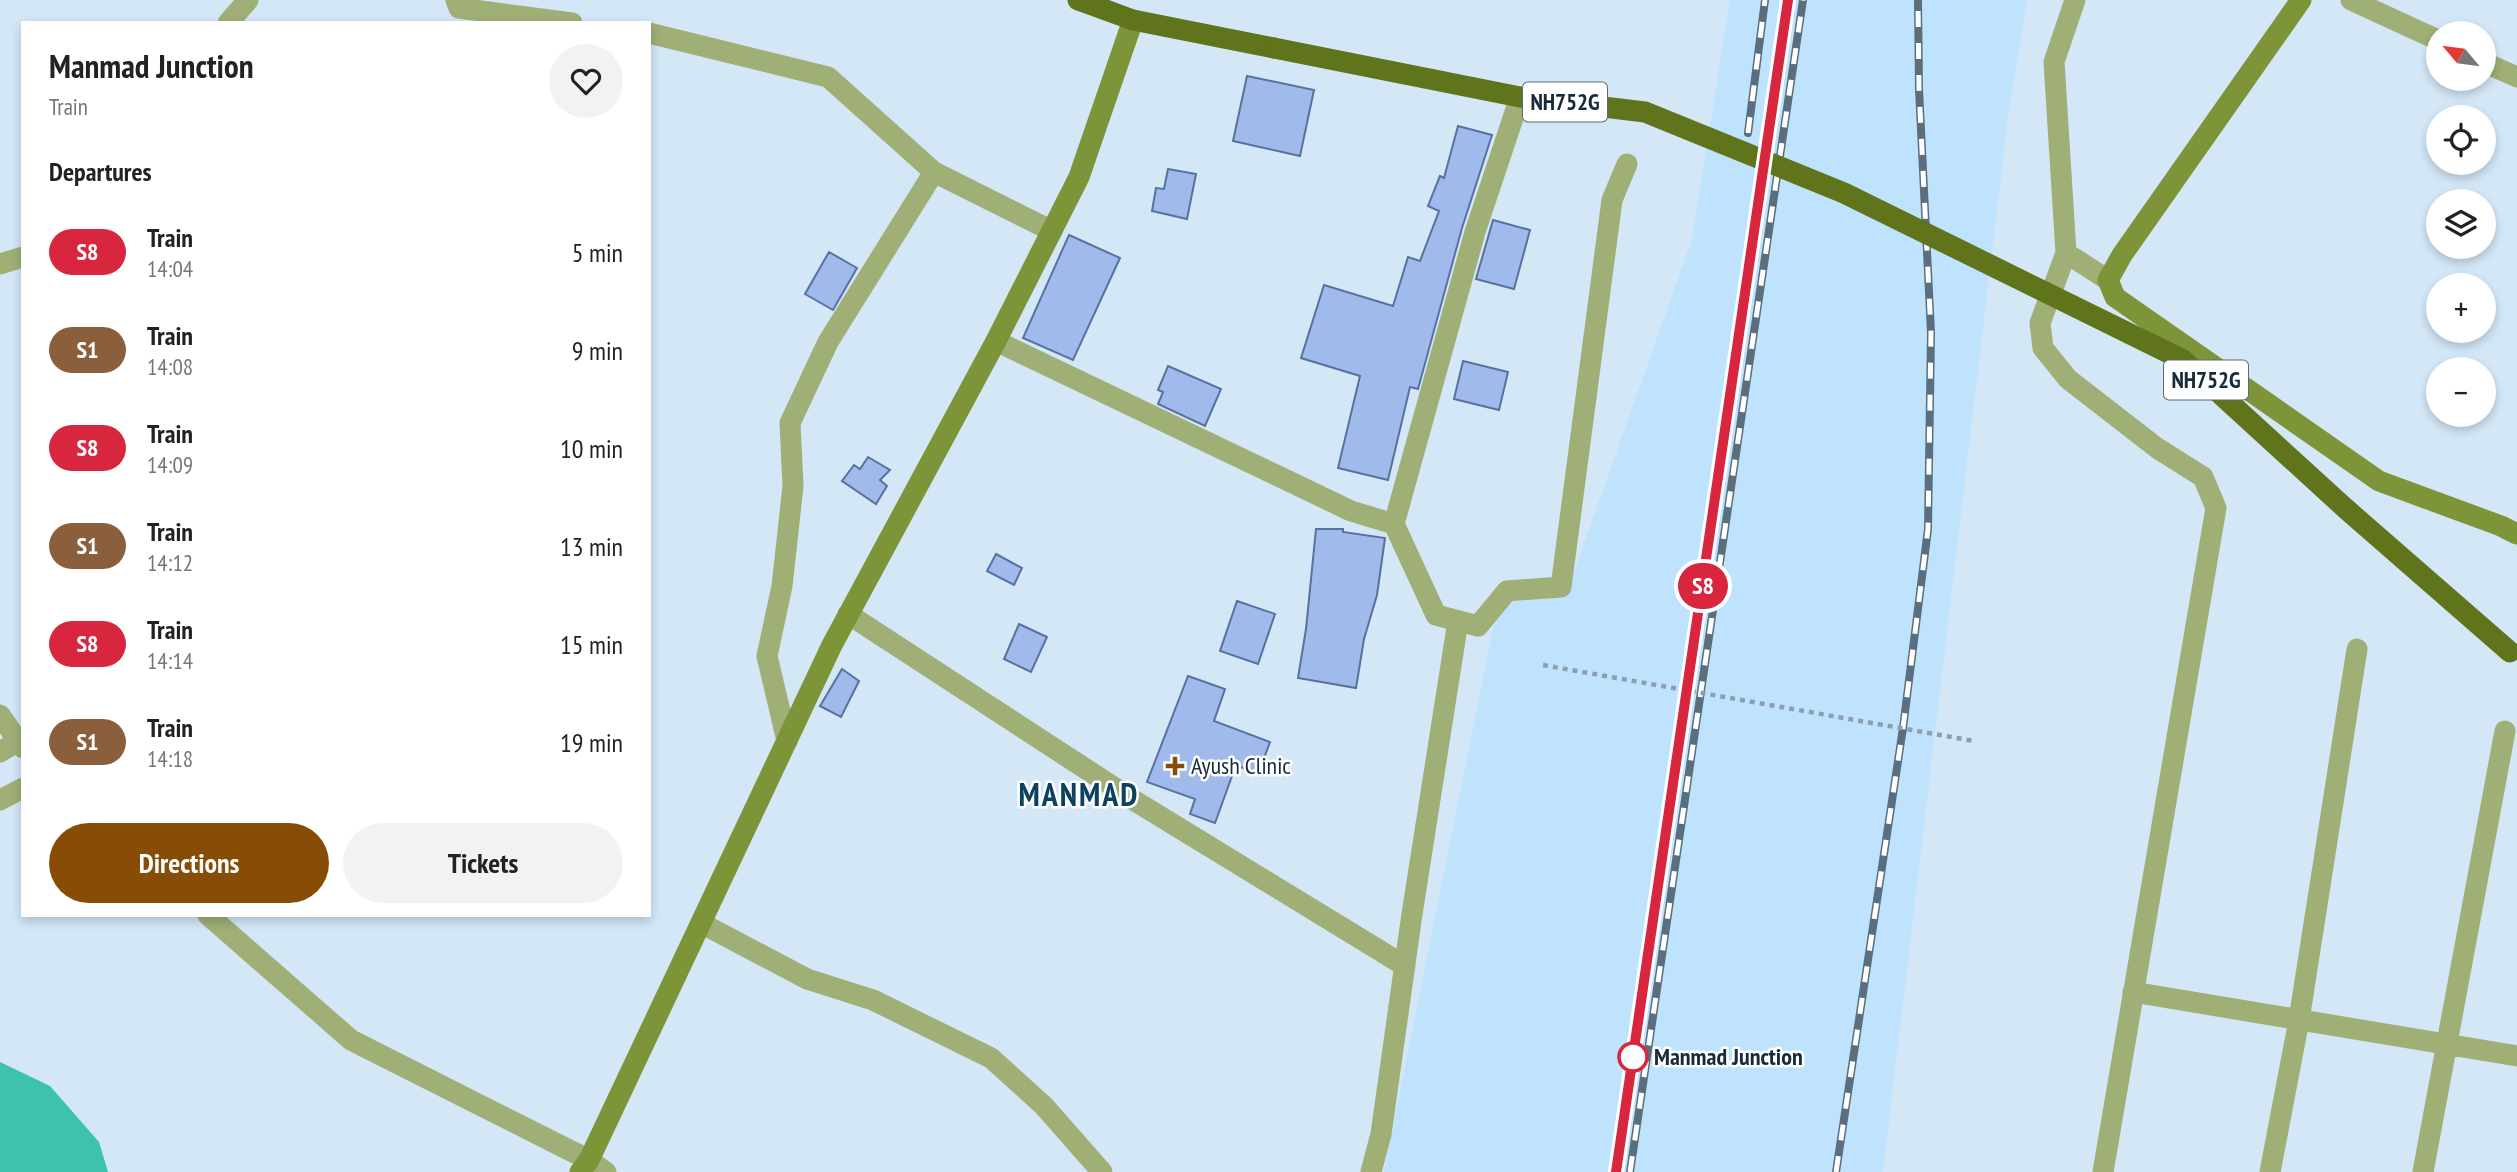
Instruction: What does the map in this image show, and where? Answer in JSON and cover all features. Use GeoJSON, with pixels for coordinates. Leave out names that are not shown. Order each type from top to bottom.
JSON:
{"type":"FeatureCollection","features":[{"type":"Feature","properties":{"kind":"highway","name":"NH752G"},"geometry":{"type":"LineString","coordinates":[[1078,0],[1133,20],[1520,97],[1645,113],[1844,193],[2183,360],[2345,508],[2513,654]]}},
{"type":"Feature","properties":{"kind":"main road"},"geometry":{"type":"LineString","coordinates":[[2301,0],[2108,280],[2115,297],[2379,481],[2517,534]]}},
{"type":"Feature","properties":{"kind":"main road"},"geometry":{"type":"LineString","coordinates":[[592,1168],[701,923],[848,614],[996,341],[1079,177],[1133,20]]}},
{"type":"Feature","properties":{"kind":"street"},"geometry":{"type":"LineString","coordinates":[[230,21],[248,0]]}},
{"type":"Feature","properties":{"kind":"street"},"geometry":{"type":"LineString","coordinates":[[439,0],[456,10],[554,21]]}},
{"type":"Feature","properties":{"kind":"street"},"geometry":{"type":"LineString","coordinates":[[2076,0],[2054,62],[2066,253],[2040,323],[2043,348],[2068,379],[2157,448],[2203,477],[2216,508],[2103,1172]]}},
{"type":"Feature","properties":{"kind":"street"},"geometry":{"type":"LineString","coordinates":[[2351,0],[2426,34]]}},
{"type":"Feature","properties":{"kind":"street"},"geometry":{"type":"LineString","coordinates":[[651,33],[828,77],[934,172],[1052,231]]}},
{"type":"Feature","properties":{"kind":"street"},"geometry":{"type":"LineString","coordinates":[[2496,68],[2517,77]]}},
{"type":"Feature","properties":{"kind":"street"},"geometry":{"type":"LineString","coordinates":[[1520,97],[1475,232],[1394,524],[1436,615],[1479,626],[1507,591],[1561,587],[1612,200],[1627,164]]}},
{"type":"Feature","properties":{"kind":"street"},"geometry":{"type":"LineString","coordinates":[[787,741],[767,656],[782,586],[793,486],[790,423],[828,342],[934,172]]}},
{"type":"Feature","properties":{"kind":"street"},"geometry":{"type":"LineString","coordinates":[[2066,253],[2108,280]]}},
{"type":"Feature","properties":{"kind":"street"},"geometry":{"type":"LineString","coordinates":[[0,264],[21,258]]}},
{"type":"Feature","properties":{"kind":"street"},"geometry":{"type":"LineString","coordinates":[[996,341],[1351,511],[1394,524]]}},
{"type":"Feature","properties":{"kind":"street"},"geometry":{"type":"LineString","coordinates":[[848,614],[1135,801],[1405,966]]}},
{"type":"Feature","properties":{"kind":"street"},"geometry":{"type":"LineString","coordinates":[[1371,1172],[1381,1134],[1458,621]]}},
{"type":"Feature","properties":{"kind":"street"},"geometry":{"type":"LineString","coordinates":[[2270,1172],[2299,1020],[2357,649]]}},
{"type":"Feature","properties":{"kind":"street"},"geometry":{"type":"LineString","coordinates":[[0,715],[14,747]]}},
{"type":"Feature","properties":{"kind":"street"},"geometry":{"type":"LineString","coordinates":[[2423,1172],[2505,732]]}},
{"type":"Feature","properties":{"kind":"street"},"geometry":{"type":"LineString","coordinates":[[0,800],[21,789]]}},
{"type":"Feature","properties":{"kind":"street"},"geometry":{"type":"LineString","coordinates":[[210,917],[351,1040],[592,1168]]}},
{"type":"Feature","properties":{"kind":"street"},"geometry":{"type":"LineString","coordinates":[[701,923],[807,979],[873,1000],[991,1058],[1044,1106],[1102,1172]]}},
{"type":"Feature","properties":{"kind":"street"},"geometry":{"type":"LineString","coordinates":[[2133,992],[2517,1056]]}},
{"type":"Feature","properties":{"kind":"path"},"geometry":{"type":"LineString","coordinates":[[1543,665],[1974,741]]}},
{"type":"Feature","properties":{"kind":"shaded area"},"geometry":{"type":"Polygon","coordinates":[[[1730,0],[2027,0],[2008,118],[1883,1172],[1384,1172],[1498,603],[1565,597],[1692,239],[1730,0]]]}},
{"type":"Feature","properties":{"kind":"shaded area"},"geometry":{"type":"Polygon","coordinates":[[[0,1062],[50,1086],[99,1142],[108,1172],[0,1172],[0,1062]]]}},
{"type":"Feature","properties":{"kind":"building"},"geometry":{"type":"Polygon","coordinates":[[[1247,76],[1314,90],[1300,156],[1233,141],[1247,76]]]}},
{"type":"Feature","properties":{"kind":"building"},"geometry":{"type":"Polygon","coordinates":[[[1458,126],[1492,135],[1462,228],[1418,389],[1410,387],[1388,480],[1338,468],[1360,376],[1301,358],[1324,285],[1393,306],[1408,257],[1420,261],[1439,211],[1428,206],[1440,176],[1444,178],[1458,126]]]}},
{"type":"Feature","properties":{"kind":"building"},"geometry":{"type":"Polygon","coordinates":[[[1168,169],[1196,174],[1187,219],[1152,211],[1156,188],[1164,189],[1168,169]]]}},
{"type":"Feature","properties":{"kind":"building"},"geometry":{"type":"Polygon","coordinates":[[[1493,220],[1530,230],[1514,289],[1476,279],[1493,220]]]}},
{"type":"Feature","properties":{"kind":"building"},"geometry":{"type":"Polygon","coordinates":[[[1069,235],[1120,258],[1073,360],[1023,338],[1069,235]]]}},
{"type":"Feature","properties":{"kind":"building"},"geometry":{"type":"Polygon","coordinates":[[[829,252],[857,268],[833,310],[805,294],[829,252]]]}},
{"type":"Feature","properties":{"kind":"building"},"geometry":{"type":"Polygon","coordinates":[[[1463,361],[1508,372],[1499,410],[1454,399],[1463,361]]]}},
{"type":"Feature","properties":{"kind":"building"},"geometry":{"type":"Polygon","coordinates":[[[1168,366],[1221,389],[1205,426],[1158,404],[1163,392],[1158,390],[1168,366]]]}},
{"type":"Feature","properties":{"kind":"building"},"geometry":{"type":"Polygon","coordinates":[[[868,457],[890,470],[880,480],[887,486],[876,504],[842,481],[854,465],[860,469],[868,457]]]}},
{"type":"Feature","properties":{"kind":"building"},"geometry":{"type":"Polygon","coordinates":[[[1316,529],[1343,529],[1343,532],[1385,538],[1377,595],[1364,639],[1356,688],[1298,678],[1316,529]]]}},
{"type":"Feature","properties":{"kind":"building"},"geometry":{"type":"Polygon","coordinates":[[[996,554],[1022,568],[1014,585],[987,571],[996,554]]]}},
{"type":"Feature","properties":{"kind":"building"},"geometry":{"type":"Polygon","coordinates":[[[1237,601],[1275,614],[1258,664],[1220,651],[1237,601]]]}},
{"type":"Feature","properties":{"kind":"building"},"geometry":{"type":"Polygon","coordinates":[[[1019,624],[1047,637],[1031,672],[1004,659],[1019,624]]]}},
{"type":"Feature","properties":{"kind":"building"},"geometry":{"type":"Polygon","coordinates":[[[842,669],[859,681],[841,717],[820,706],[842,669]]]}},
{"type":"Feature","properties":{"kind":"building"},"geometry":{"type":"Polygon","coordinates":[[[1188,676],[1225,689],[1214,721],[1270,742],[1258,774],[1236,765],[1215,823],[1190,814],[1195,799],[1147,782],[1188,676]]]}},
{"type":"Feature","properties":{"kind":"railway"},"geometry":{"type":"LineString","coordinates":[[1748,133],[1765,0]]}},
{"type":"Feature","properties":{"kind":"railway"},"geometry":{"type":"LineString","coordinates":[[1616,1172],[1788,0]]}},
{"type":"Feature","properties":{"kind":"railway"},"geometry":{"type":"LineString","coordinates":[[1630,1172],[1803,0]]}},
{"type":"Feature","properties":{"kind":"railway"},"geometry":{"type":"LineString","coordinates":[[1836,1172],[1903,728],[1928,529],[1931,333],[1919,89],[1918,0]]}},
{"type":"Feature","properties":{"kind":"train","name":"S8"},"geometry":{"type":"LineString","coordinates":[[1616,1172],[1788,0]]}},
{"type":"Feature","properties":{"kind":"place","name":"Ayush Clinic"},"geometry":{"type":"Point","coordinates":[1175,766]}},
{"type":"Feature","properties":{"kind":"place","name":"Manmad Junction"},"geometry":{"type":"Point","coordinates":[1633,1057]}},
{"type":"Feature","properties":{"kind":"district","name":"MANMAD"},"geometry":{"type":"Point","coordinates":[1079,795]}}]}
